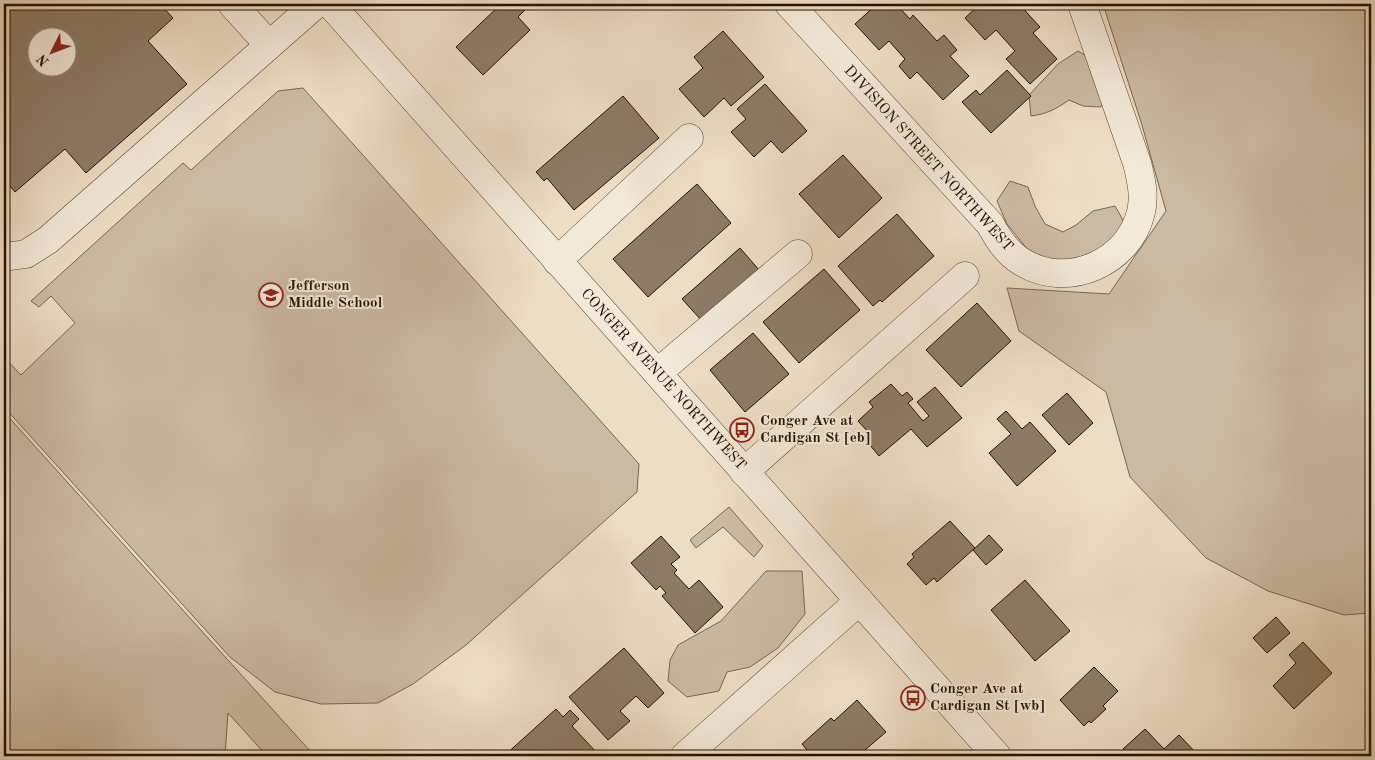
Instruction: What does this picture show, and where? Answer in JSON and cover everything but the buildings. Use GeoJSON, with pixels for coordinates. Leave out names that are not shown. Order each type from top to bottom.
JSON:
{"type":"FeatureCollection","features":[{"type":"Feature","properties":{"kind":"street"},"geometry":{"type":"LineString","coordinates":[[232,4],[269,45]]}},
{"type":"Feature","properties":{"kind":"street"},"geometry":{"type":"LineString","coordinates":[[4,257],[26,254],[48,240],[316,4]]}},
{"type":"Feature","properties":{"kind":"street","name":"CONGER AVENUE NORTHWEST"},"geometry":{"type":"LineString","coordinates":[[330,4],[997,756]]}},
{"type":"Feature","properties":{"kind":"street","name":"DIVISION STREET NORTHWEST"},"geometry":{"type":"LineString","coordinates":[[789,4],[990,224],[1002,246],[1022,262],[1045,272],[1070,274],[1094,268],[1116,255],[1132,236],[1141,212],[1143,187],[1137,163],[1082,4]]}},
{"type":"Feature","properties":{"kind":"street"},"geometry":{"type":"LineString","coordinates":[[557,261],[689,138]]}},
{"type":"Feature","properties":{"kind":"street"},"geometry":{"type":"LineString","coordinates":[[657,373],[798,254]]}},
{"type":"Feature","properties":{"kind":"street"},"geometry":{"type":"LineString","coordinates":[[744,472],[965,276]]}},
{"type":"Feature","properties":{"kind":"street"},"geometry":{"type":"LineString","coordinates":[[685,756],[859,601]]}},
{"type":"Feature","properties":{"kind":"shaded area"},"geometry":{"type":"Polygon","coordinates":[[[1103,4],[1371,4],[1371,613],[1344,615],[1268,591],[1206,558],[1130,477],[1106,392],[1019,331],[1007,288],[1109,294],[1166,211],[1142,125],[1103,4]]]}},
{"type":"Feature","properties":{"kind":"shaded area"},"geometry":{"type":"Polygon","coordinates":[[[1078,51],[1095,61],[1104,96],[1101,107],[1083,106],[1069,100],[1051,111],[1031,116],[1029,95],[1058,64],[1078,51]]]}},
{"type":"Feature","properties":{"kind":"shaded area"},"geometry":{"type":"Polygon","coordinates":[[[303,88],[639,464],[637,492],[466,645],[413,684],[378,703],[321,704],[275,692],[230,657],[4,407],[4,357],[21,375],[75,323],[51,296],[39,307],[31,301],[183,163],[191,170],[278,91],[303,88]]]}},
{"type":"Feature","properties":{"kind":"shaded area"},"geometry":{"type":"Polygon","coordinates":[[[1010,181],[1028,187],[1035,206],[1045,224],[1063,232],[1076,225],[1093,211],[1115,206],[1123,220],[1120,235],[1102,252],[1052,264],[1028,250],[1007,224],[997,201],[1010,181]]]}},
{"type":"Feature","properties":{"kind":"shaded area"},"geometry":{"type":"Polygon","coordinates":[[[4,412],[311,752],[305,756],[267,756],[228,713],[225,756],[4,756],[4,412]]]}},
{"type":"Feature","properties":{"kind":"shaded area"},"geometry":{"type":"Polygon","coordinates":[[[729,507],[763,546],[754,557],[723,527],[696,548],[690,540],[729,507]]]}},
{"type":"Feature","properties":{"kind":"shaded area"},"geometry":{"type":"Polygon","coordinates":[[[766,571],[802,571],[805,614],[778,648],[750,667],[727,672],[719,691],[687,697],[668,681],[670,660],[678,645],[721,621],[766,571]]]}},
{"type":"Feature","properties":{"kind":"place","name":"Jefferson Middle School"},"geometry":{"type":"Point","coordinates":[271,295]}},
{"type":"Feature","properties":{"kind":"place","name":"Conger Ave at Cardigan St [eb]"},"geometry":{"type":"Point","coordinates":[742,430]}},
{"type":"Feature","properties":{"kind":"place","name":"Conger Ave at Cardigan St [wb]"},"geometry":{"type":"Point","coordinates":[913,698]}}]}
